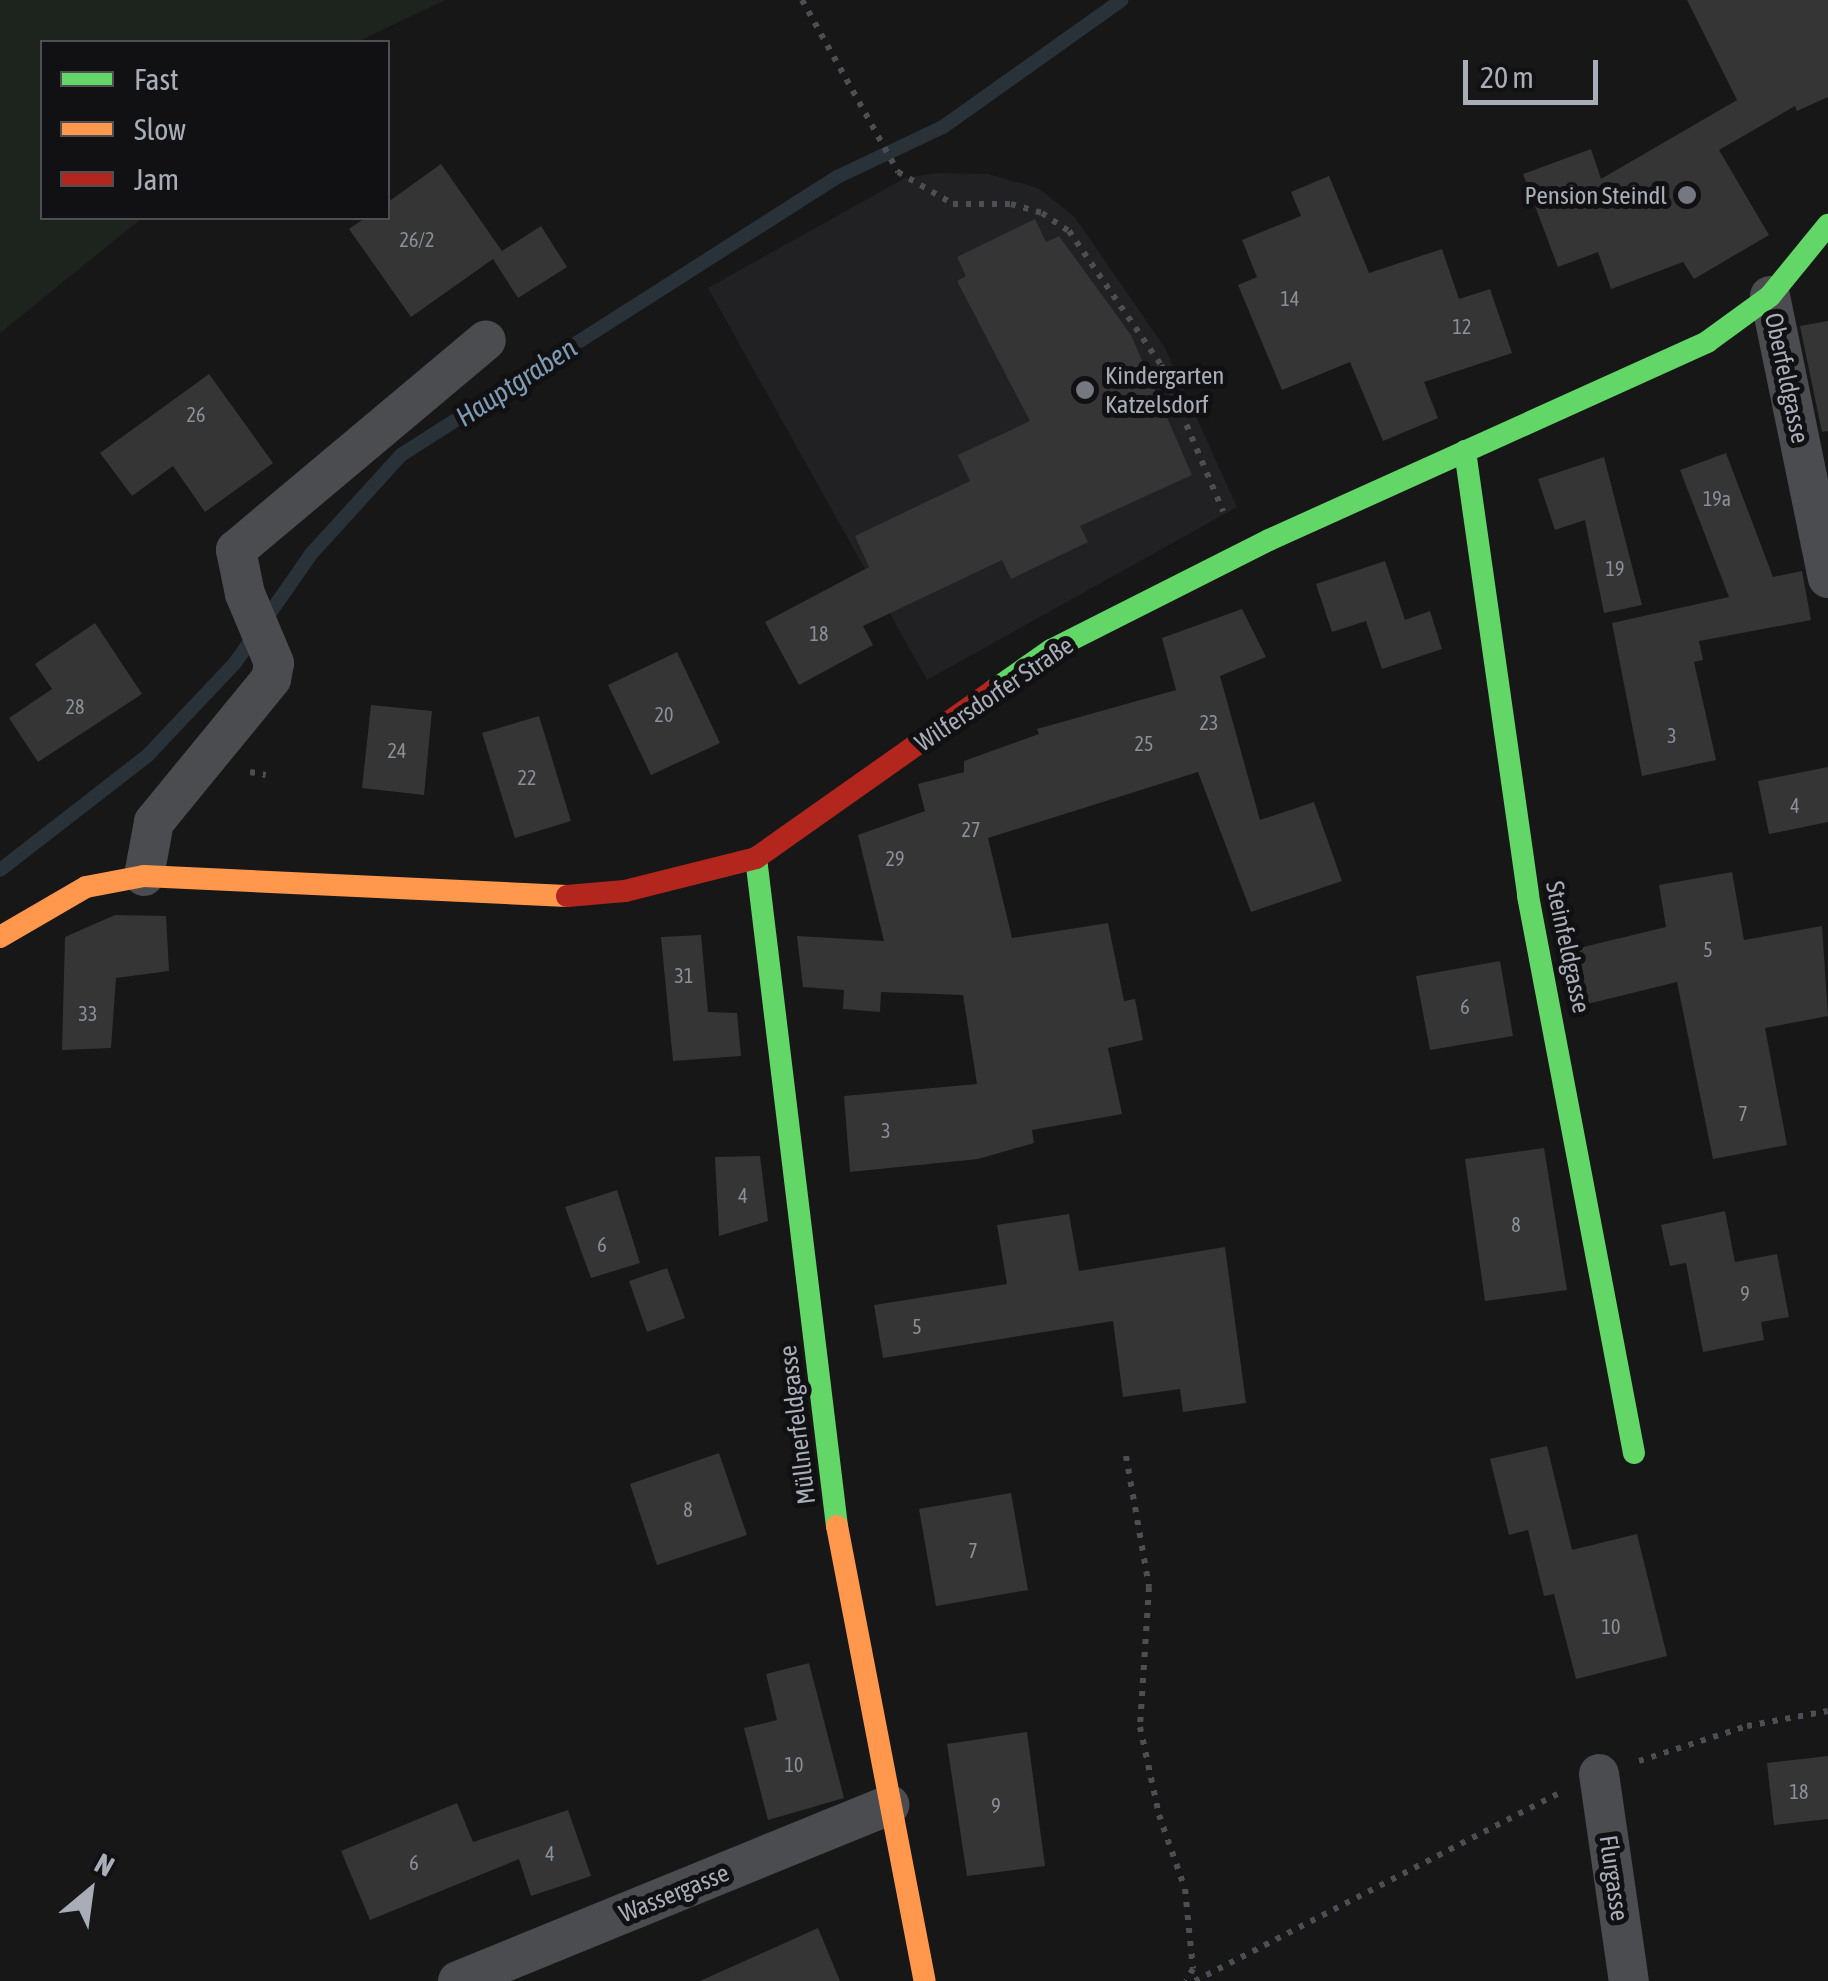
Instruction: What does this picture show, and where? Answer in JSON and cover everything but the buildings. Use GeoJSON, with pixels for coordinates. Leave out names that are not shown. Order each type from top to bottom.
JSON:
{"type":"FeatureCollection","features":[{"type":"Feature","properties":{"kind":"street","name":"Wilfersdorfer Straße"},"geometry":{"type":"LineString","coordinates":[[0,937],[86,887],[144,876],[553,897],[626,891],[756,858],[1051,650],[1242,554],[1707,342],[1770,296],[1828,224]]}},
{"type":"Feature","properties":{"kind":"street","name":"Oberfeldgasse"},"geometry":{"type":"LineString","coordinates":[[1770,296],[1828,578]]}},
{"type":"Feature","properties":{"kind":"street"},"geometry":{"type":"LineString","coordinates":[[144,876],[154,822],[271,679],[268,644],[245,594],[236,550],[486,340]]}},
{"type":"Feature","properties":{"kind":"street","name":"Steinfeldgasse"},"geometry":{"type":"LineString","coordinates":[[1465,450],[1528,896],[1634,1452]]}},
{"type":"Feature","properties":{"kind":"street","name":"Müllnerfeldgasse"},"geometry":{"type":"LineString","coordinates":[[756,858],[835,1517],[925,1981]]}},
{"type":"Feature","properties":{"kind":"street","name":"Flurgasse"},"geometry":{"type":"LineString","coordinates":[[1599,1774],[1629,1981]]}},
{"type":"Feature","properties":{"kind":"street","name":"Wassergasse"},"geometry":{"type":"LineString","coordinates":[[458,1981],[890,1805]]}},
{"type":"Feature","properties":{"kind":"path"},"geometry":{"type":"LineString","coordinates":[[802,0],[898,172],[953,204],[1011,204],[1042,212],[1069,231],[1160,365],[1242,554]]}},
{"type":"Feature","properties":{"kind":"path"},"geometry":{"type":"LineString","coordinates":[[1126,1456],[1149,1588],[1140,1727],[1159,1815],[1184,1889],[1193,1969],[1186,1981]]}},
{"type":"Feature","properties":{"kind":"path"},"geometry":{"type":"LineString","coordinates":[[1194,1981],[1396,1872],[1599,1774],[1747,1726],[1828,1711]]}},
{"type":"Feature","properties":{"kind":"shaded area"},"geometry":{"type":"Polygon","coordinates":[[[0,0],[445,0],[361,40],[40,40],[40,220],[140,220],[0,333],[0,0]]]}},
{"type":"Feature","properties":{"kind":"shaded area"},"geometry":{"type":"Polygon","coordinates":[[[936,173],[988,174],[1038,188],[1074,216],[1165,348],[1237,507],[927,680],[708,288],[905,178],[936,173]]]}},
{"type":"Feature","properties":{"kind":"waterway","name":"Hauptgraben"},"geometry":{"type":"LineString","coordinates":[[0,870],[148,755],[235,663],[311,554],[401,455],[837,177],[943,127],[1122,0]]}},
{"type":"Feature","properties":{"kind":"traffic: fast"},"geometry":{"type":"LineString","coordinates":[[994,690],[1051,650],[1269,540],[1707,342],[1770,296],[1828,225]]}},
{"type":"Feature","properties":{"kind":"traffic: fast"},"geometry":{"type":"LineString","coordinates":[[1465,451],[1528,896],[1634,1453]]}},
{"type":"Feature","properties":{"kind":"traffic: fast"},"geometry":{"type":"LineString","coordinates":[[756,858],[837,1526]]}},
{"type":"Feature","properties":{"kind":"traffic: slow"},"geometry":{"type":"LineString","coordinates":[[0,937],[86,887],[144,876],[567,896]]}},
{"type":"Feature","properties":{"kind":"traffic: slow"},"geometry":{"type":"LineString","coordinates":[[837,1526],[925,1981]]}},
{"type":"Feature","properties":{"kind":"traffic: jam"},"geometry":{"type":"LineString","coordinates":[[567,896],[625,891],[756,858],[994,690]]}},
{"type":"Feature","properties":{"kind":"place","name":"Pension Steindl"},"geometry":{"type":"Point","coordinates":[1687,195]}},
{"type":"Feature","properties":{"kind":"place","name":"Kindergarten Katzelsdorf"},"geometry":{"type":"Point","coordinates":[1085,390]}}]}
